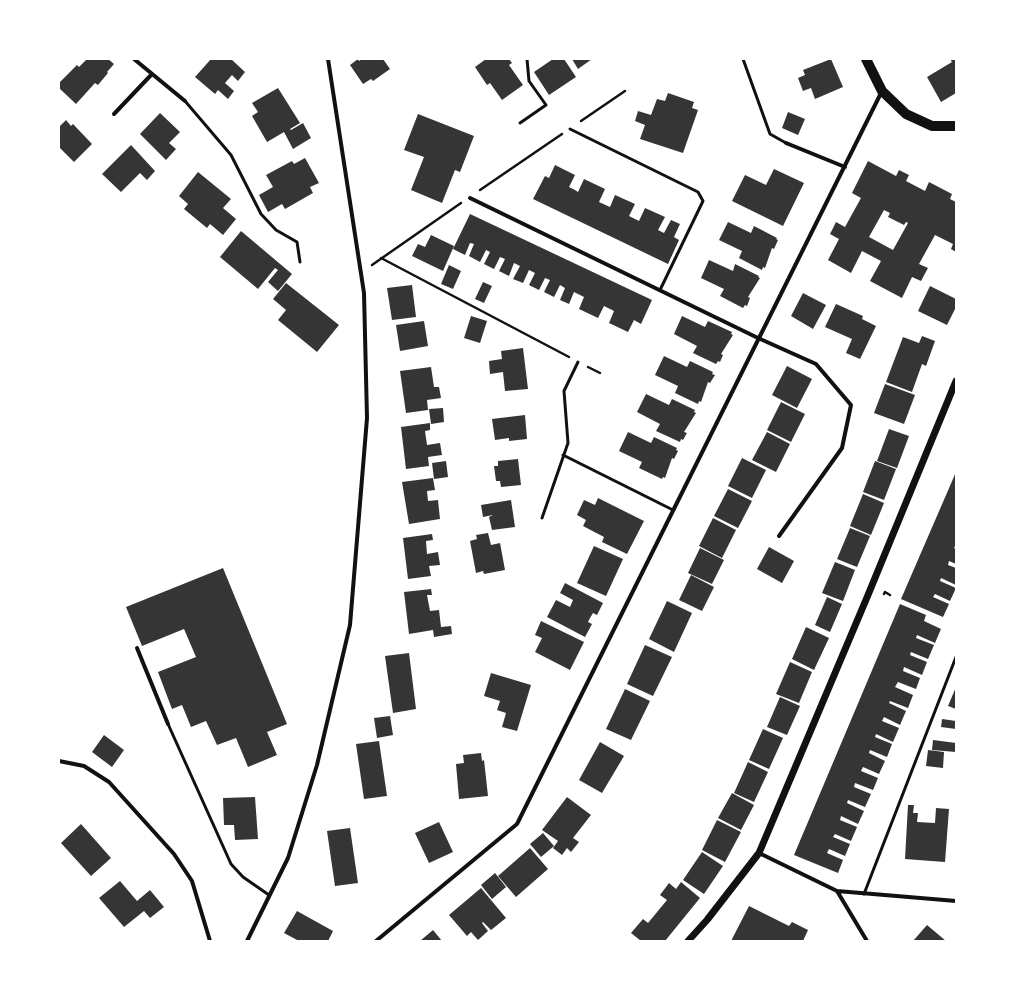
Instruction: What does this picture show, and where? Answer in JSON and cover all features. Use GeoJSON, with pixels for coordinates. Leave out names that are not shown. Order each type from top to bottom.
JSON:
{"type":"FeatureCollection","features":[{"type":"Feature","properties":{"kind":"main road"},"geometry":{"type":"LineString","coordinates":[[866,59],[882,91],[906,114],[932,126],[956,126]]}},
{"type":"Feature","properties":{"kind":"street"},"geometry":{"type":"LineString","coordinates":[[134,59],[185,101]]}},
{"type":"Feature","properties":{"kind":"street"},"geometry":{"type":"LineString","coordinates":[[247,941],[288,858],[318,765],[350,625],[367,418],[364,293],[328,59]]}},
{"type":"Feature","properties":{"kind":"street"},"geometry":{"type":"LineString","coordinates":[[114,114],[152,74]]}},
{"type":"Feature","properties":{"kind":"street"},"geometry":{"type":"LineString","coordinates":[[376,941],[517,824],[882,91]]}},
{"type":"Feature","properties":{"kind":"street"},"geometry":{"type":"LineString","coordinates":[[786,143],[845,166]]}},
{"type":"Feature","properties":{"kind":"street"},"geometry":{"type":"LineString","coordinates":[[470,198],[758,338],[816,364],[851,405],[842,448],[779,536]]}},
{"type":"Feature","properties":{"kind":"street"},"geometry":{"type":"LineString","coordinates":[[688,941],[707,920],[759,853],[868,595],[956,381]]}},
{"type":"Feature","properties":{"kind":"street"},"geometry":{"type":"LineString","coordinates":[[137,648],[168,724]]}},
{"type":"Feature","properties":{"kind":"street"},"geometry":{"type":"LineString","coordinates":[[59,761],[84,766],[109,782],[174,854],[192,881],[210,941]]}},
{"type":"Feature","properties":{"kind":"street"},"geometry":{"type":"LineString","coordinates":[[759,853],[837,891],[956,901]]}},
{"type":"Feature","properties":{"kind":"street"},"geometry":{"type":"LineString","coordinates":[[837,891],[867,941]]}},
{"type":"Feature","properties":{"kind":"lane"},"geometry":{"type":"LineString","coordinates":[[520,123],[546,105],[528,81],[527,59]]}},
{"type":"Feature","properties":{"kind":"lane"},"geometry":{"type":"LineString","coordinates":[[743,59],[770,134],[786,143]]}},
{"type":"Feature","properties":{"kind":"lane"},"geometry":{"type":"LineString","coordinates":[[185,101],[231,155],[261,214],[276,230],[297,242],[300,262]]}},
{"type":"Feature","properties":{"kind":"lane"},"geometry":{"type":"LineString","coordinates":[[570,129],[698,192],[703,201],[660,290]]}},
{"type":"Feature","properties":{"kind":"lane"},"geometry":{"type":"LineString","coordinates":[[542,518],[568,443],[564,391],[578,362]]}},
{"type":"Feature","properties":{"kind":"lane"},"geometry":{"type":"LineString","coordinates":[[563,455],[673,510]]}},
{"type":"Feature","properties":{"kind":"lane"},"geometry":{"type":"LineString","coordinates":[[864,894],[956,657]]}},
{"type":"Feature","properties":{"kind":"lane"},"geometry":{"type":"LineString","coordinates":[[168,724],[231,864],[243,877],[269,895]]}},
{"type":"Feature","properties":{"kind":"path"},"geometry":{"type":"LineString","coordinates":[[360,273],[625,91]]}},
{"type":"Feature","properties":{"kind":"path"},"geometry":{"type":"LineString","coordinates":[[381,258],[600,373]]}},
{"type":"Feature","properties":{"kind":"building"},"geometry":{"type":"Polygon","coordinates":[[[87,59],[108,59],[114,64],[98,85],[95,83],[76,104],[59,88],[59,83],[77,65],[79,67],[87,59]]]}},
{"type":"Feature","properties":{"kind":"building"},"geometry":{"type":"Polygon","coordinates":[[[211,59],[231,59],[245,72],[238,81],[232,75],[225,83],[234,91],[228,99],[218,90],[215,94],[195,77],[211,59]]]}},
{"type":"Feature","properties":{"kind":"building"},"geometry":{"type":"Polygon","coordinates":[[[358,59],[359,61],[362,59],[383,59],[390,69],[373,81],[371,79],[363,84],[350,65],[358,59]]]}},
{"type":"Feature","properties":{"kind":"building"},"geometry":{"type":"Polygon","coordinates":[[[486,59],[509,59],[512,63],[509,65],[523,85],[502,100],[490,83],[487,85],[475,67],[486,59]]]}},
{"type":"Feature","properties":{"kind":"building"},"geometry":{"type":"Polygon","coordinates":[[[553,59],[564,59],[576,77],[549,95],[534,72],[553,59]]]}},
{"type":"Feature","properties":{"kind":"building"},"geometry":{"type":"Polygon","coordinates":[[[572,59],[592,59],[578,69],[572,59]]]}},
{"type":"Feature","properties":{"kind":"building"},"geometry":{"type":"Polygon","coordinates":[[[831,59],[843,87],[815,99],[811,88],[803,91],[798,78],[805,75],[803,70],[831,59]]]}},
{"type":"Feature","properties":{"kind":"building"},"geometry":{"type":"Polygon","coordinates":[[[950,59],[956,59],[956,93],[941,102],[927,77],[952,62],[950,59]]]}},
{"type":"Feature","properties":{"kind":"building"},"geometry":{"type":"Polygon","coordinates":[[[278,88],[300,123],[290,129],[291,130],[303,123],[311,138],[293,149],[284,132],[267,142],[252,116],[258,112],[252,103],[278,88]]]}},
{"type":"Feature","properties":{"kind":"building"},"geometry":{"type":"Polygon","coordinates":[[[668,93],[694,102],[692,108],[698,110],[683,153],[640,139],[645,125],[635,121],[638,111],[651,115],[657,99],[665,101],[668,93]]]}},
{"type":"Feature","properties":{"kind":"building"},"geometry":{"type":"Polygon","coordinates":[[[788,112],[805,119],[798,135],[782,128],[788,112]]]}},
{"type":"Feature","properties":{"kind":"building"},"geometry":{"type":"Polygon","coordinates":[[[160,113],[180,132],[169,143],[176,149],[166,160],[140,134],[160,113]]]}},
{"type":"Feature","properties":{"kind":"building"},"geometry":{"type":"Polygon","coordinates":[[[418,114],[474,136],[460,172],[455,170],[442,203],[411,190],[424,157],[404,150],[418,114]]]}},
{"type":"Feature","properties":{"kind":"building"},"geometry":{"type":"Polygon","coordinates":[[[66,120],[71,126],[73,124],[92,144],[74,162],[59,147],[59,127],[66,120]]]}},
{"type":"Feature","properties":{"kind":"building"},"geometry":{"type":"Polygon","coordinates":[[[131,145],[155,171],[147,180],[140,173],[121,192],[102,174],[131,145]]]}},
{"type":"Feature","properties":{"kind":"building"},"geometry":{"type":"Polygon","coordinates":[[[305,158],[319,183],[310,187],[313,193],[285,209],[282,204],[268,212],[259,195],[273,187],[266,175],[292,161],[294,164],[305,158]]]}},
{"type":"Feature","properties":{"kind":"building"},"geometry":{"type":"Polygon","coordinates":[[[868,161],[896,176],[899,170],[909,175],[906,181],[925,191],[929,182],[952,194],[950,199],[956,202],[956,252],[951,249],[953,244],[935,235],[919,264],[928,268],[921,281],[912,277],[902,298],[870,281],[881,261],[862,251],[851,273],[828,260],[839,239],[830,234],[836,222],[845,227],[861,198],[852,193],[868,161]],[[884,210],[869,237],[893,250],[908,223],[906,222],[904,225],[888,217],[890,213],[884,210]]]}},
{"type":"Feature","properties":{"kind":"building"},"geometry":{"type":"Polygon","coordinates":[[[555,165],[575,175],[569,187],[578,192],[584,179],[605,189],[599,202],[610,207],[615,195],[635,204],[629,216],[639,221],[645,208],[665,217],[658,230],[664,233],[671,220],[680,224],[674,237],[679,240],[668,264],[533,199],[545,176],[549,178],[555,165]]]}},
{"type":"Feature","properties":{"kind":"building"},"geometry":{"type":"Polygon","coordinates":[[[774,169],[804,183],[783,226],[732,201],[745,175],[766,185],[774,169]]]}},
{"type":"Feature","properties":{"kind":"building"},"geometry":{"type":"Polygon","coordinates":[[[198,172],[231,199],[223,208],[236,219],[223,235],[210,224],[207,228],[184,209],[188,204],[179,196],[198,172]]]}},
{"type":"Feature","properties":{"kind":"building"},"geometry":{"type":"Polygon","coordinates":[[[470,214],[652,300],[641,324],[634,320],[628,332],[609,323],[614,311],[604,306],[598,318],[579,309],[584,297],[574,292],[569,304],[560,300],[565,288],[560,285],[554,297],[544,292],[550,280],[545,278],[539,290],[529,285],[535,273],[529,270],[523,283],[513,279],[520,266],[514,263],[509,276],[499,271],[505,259],[500,257],[494,269],[484,264],[490,252],[486,250],[480,262],[469,256],[474,244],[470,243],[465,255],[453,249],[470,214]]]}},
{"type":"Feature","properties":{"kind":"building"},"geometry":{"type":"Polygon","coordinates":[[[728,222],[751,233],[754,226],[777,238],[776,239],[778,240],[774,249],[772,248],[765,268],[763,267],[762,270],[739,258],[742,251],[719,240],[728,222]]]}},
{"type":"Feature","properties":{"kind":"building"},"geometry":{"type":"Polygon","coordinates":[[[241,231],[292,274],[278,291],[268,282],[278,270],[275,268],[258,289],[220,257],[241,231]]]}},
{"type":"Feature","properties":{"kind":"building"},"geometry":{"type":"Polygon","coordinates":[[[431,235],[454,246],[443,271],[412,256],[418,244],[425,247],[431,235]]]}},
{"type":"Feature","properties":{"kind":"building"},"geometry":{"type":"Polygon","coordinates":[[[709,260],[733,271],[735,264],[759,276],[758,277],[760,278],[748,297],[750,298],[747,306],[745,305],[743,308],[720,296],[724,289],[701,278],[709,260]]]}},
{"type":"Feature","properties":{"kind":"building"},"geometry":{"type":"Polygon","coordinates":[[[449,265],[461,271],[453,289],[441,284],[449,265]]]}},
{"type":"Feature","properties":{"kind":"building"},"geometry":{"type":"Polygon","coordinates":[[[483,282],[492,286],[484,303],[475,299],[483,282]]]}},
{"type":"Feature","properties":{"kind":"building"},"geometry":{"type":"Polygon","coordinates":[[[286,283],[339,325],[317,352],[278,320],[286,310],[273,299],[286,283]]]}},
{"type":"Feature","properties":{"kind":"building"},"geometry":{"type":"Polygon","coordinates":[[[412,285],[416,317],[392,320],[387,288],[412,285]]]}},
{"type":"Feature","properties":{"kind":"building"},"geometry":{"type":"Polygon","coordinates":[[[930,286],[956,299],[956,307],[947,325],[918,311],[930,286]]]}},
{"type":"Feature","properties":{"kind":"building"},"geometry":{"type":"Polygon","coordinates":[[[803,293],[826,305],[813,329],[791,316],[803,293]]]}},
{"type":"Feature","properties":{"kind":"building"},"geometry":{"type":"Polygon","coordinates":[[[836,304],[863,316],[862,319],[876,326],[860,359],[846,353],[852,339],[825,327],[836,304]]]}},
{"type":"Feature","properties":{"kind":"building"},"geometry":{"type":"Polygon","coordinates":[[[471,316],[487,321],[480,343],[464,338],[471,316]]]}},
{"type":"Feature","properties":{"kind":"building"},"geometry":{"type":"Polygon","coordinates":[[[682,316],[705,327],[708,321],[732,332],[731,334],[733,335],[721,354],[723,355],[720,362],[718,361],[716,364],[693,353],[697,346],[674,334],[682,316]]]}},
{"type":"Feature","properties":{"kind":"building"},"geometry":{"type":"Polygon","coordinates":[[[424,321],[428,346],[400,351],[396,325],[424,321]]]}},
{"type":"Feature","properties":{"kind":"building"},"geometry":{"type":"Polygon","coordinates":[[[922,336],[935,341],[926,366],[922,364],[912,392],[886,382],[903,337],[919,343],[922,336]]]}},
{"type":"Feature","properties":{"kind":"building"},"geometry":{"type":"Polygon","coordinates":[[[523,348],[528,389],[505,391],[503,372],[490,374],[489,361],[502,359],[501,351],[523,348]]]}},
{"type":"Feature","properties":{"kind":"building"},"geometry":{"type":"Polygon","coordinates":[[[664,356],[687,367],[690,361],[713,372],[712,374],[715,375],[710,383],[708,382],[701,402],[699,401],[698,404],[675,393],[678,386],[655,375],[664,356]]]}},
{"type":"Feature","properties":{"kind":"building"},"geometry":{"type":"Polygon","coordinates":[[[787,366],[812,379],[797,408],[772,395],[787,366]]]}},
{"type":"Feature","properties":{"kind":"building"},"geometry":{"type":"Polygon","coordinates":[[[431,367],[434,387],[439,387],[441,398],[427,400],[428,410],[406,413],[400,371],[431,367]]]}},
{"type":"Feature","properties":{"kind":"building"},"geometry":{"type":"Polygon","coordinates":[[[885,384],[915,395],[904,424],[874,413],[885,384]]]}},
{"type":"Feature","properties":{"kind":"building"},"geometry":{"type":"Polygon","coordinates":[[[646,394],[669,405],[672,399],[695,410],[694,412],[696,413],[684,432],[687,433],[683,440],[681,439],[680,442],[656,431],[660,424],[637,412],[646,394]]]}},
{"type":"Feature","properties":{"kind":"building"},"geometry":{"type":"Polygon","coordinates":[[[781,402],[805,414],[791,442],[767,430],[781,402]]]}},
{"type":"Feature","properties":{"kind":"building"},"geometry":{"type":"Polygon","coordinates":[[[443,408],[444,422],[431,424],[429,409],[443,408]]]}},
{"type":"Feature","properties":{"kind":"building"},"geometry":{"type":"Polygon","coordinates":[[[525,415],[527,439],[509,441],[509,438],[495,440],[492,419],[525,415]]]}},
{"type":"Feature","properties":{"kind":"building"},"geometry":{"type":"Polygon","coordinates":[[[430,423],[430,430],[425,431],[427,445],[440,443],[442,455],[428,457],[429,466],[406,469],[401,427],[430,423]]]}},
{"type":"Feature","properties":{"kind":"building"},"geometry":{"type":"Polygon","coordinates":[[[889,429],[909,436],[897,468],[877,461],[889,429]]]}},
{"type":"Feature","properties":{"kind":"building"},"geometry":{"type":"Polygon","coordinates":[[[628,432],[651,443],[654,437],[677,448],[676,450],[678,451],[674,459],[672,458],[665,478],[663,477],[662,479],[639,468],[642,462],[619,451],[628,432]]]}},
{"type":"Feature","properties":{"kind":"building"},"geometry":{"type":"Polygon","coordinates":[[[767,432],[790,444],[776,472],[752,460],[767,432]]]}},
{"type":"Feature","properties":{"kind":"building"},"geometry":{"type":"Polygon","coordinates":[[[742,458],[766,470],[752,498],[728,486],[742,458]]]}},
{"type":"Feature","properties":{"kind":"building"},"geometry":{"type":"Polygon","coordinates":[[[518,459],[521,485],[501,487],[500,481],[496,481],[494,466],[498,466],[498,461],[518,459]]]}},
{"type":"Feature","properties":{"kind":"building"},"geometry":{"type":"Polygon","coordinates":[[[446,461],[448,477],[434,479],[432,463],[446,461]]]}},
{"type":"Feature","properties":{"kind":"building"},"geometry":{"type":"Polygon","coordinates":[[[875,461],[896,469],[884,500],[863,492],[875,461]]]}},
{"type":"Feature","properties":{"kind":"building"},"geometry":{"type":"Polygon","coordinates":[[[956,472],[956,544],[954,548],[956,549],[956,564],[949,561],[948,565],[956,568],[956,585],[941,578],[940,581],[956,588],[950,601],[935,594],[933,597],[949,604],[943,617],[901,599],[956,472]]]}},
{"type":"Feature","properties":{"kind":"building"},"geometry":{"type":"Polygon","coordinates":[[[433,478],[435,490],[427,491],[428,501],[438,500],[440,519],[409,524],[402,482],[433,478]]]}},
{"type":"Feature","properties":{"kind":"building"},"geometry":{"type":"Polygon","coordinates":[[[728,489],[752,501],[738,528],[714,516],[728,489]]]}},
{"type":"Feature","properties":{"kind":"building"},"geometry":{"type":"Polygon","coordinates":[[[863,494],[884,503],[871,535],[850,526],[863,494]]]}},
{"type":"Feature","properties":{"kind":"building"},"geometry":{"type":"Polygon","coordinates":[[[598,498],[644,521],[627,554],[602,542],[604,537],[583,526],[586,520],[577,515],[584,500],[595,505],[598,498]]]}},
{"type":"Feature","properties":{"kind":"building"},"geometry":{"type":"Polygon","coordinates":[[[511,500],[515,527],[492,530],[489,517],[493,515],[483,517],[481,505],[511,500]]]}},
{"type":"Feature","properties":{"kind":"building"},"geometry":{"type":"Polygon","coordinates":[[[713,518],[736,530],[722,558],[699,546],[713,518]]]}},
{"type":"Feature","properties":{"kind":"building"},"geometry":{"type":"Polygon","coordinates":[[[850,528],[870,536],[857,567],[837,559],[850,528]]]}},
{"type":"Feature","properties":{"kind":"building"},"geometry":{"type":"Polygon","coordinates":[[[488,533],[491,545],[500,543],[505,570],[484,574],[483,571],[476,573],[470,541],[477,539],[476,535],[488,533]]]}},
{"type":"Feature","properties":{"kind":"building"},"geometry":{"type":"Polygon","coordinates":[[[432,534],[433,540],[426,541],[427,554],[438,552],[440,565],[429,566],[431,576],[408,579],[403,538],[432,534]]]}},
{"type":"Feature","properties":{"kind":"building"},"geometry":{"type":"Polygon","coordinates":[[[594,546],[623,559],[606,596],[577,583],[594,546]]]}},
{"type":"Feature","properties":{"kind":"building"},"geometry":{"type":"Polygon","coordinates":[[[769,547],[794,561],[782,583],[757,569],[769,547]]]}},
{"type":"Feature","properties":{"kind":"building"},"geometry":{"type":"Polygon","coordinates":[[[700,548],[724,560],[712,584],[688,573],[700,548]]]}},
{"type":"Feature","properties":{"kind":"building"},"geometry":{"type":"Polygon","coordinates":[[[835,562],[855,570],[843,601],[822,593],[835,562]]]}},
{"type":"Feature","properties":{"kind":"building"},"geometry":{"type":"Polygon","coordinates":[[[223,568],[287,724],[267,732],[277,755],[248,767],[236,738],[217,745],[206,721],[191,727],[182,705],[172,709],[158,672],[196,657],[184,629],[142,646],[126,607],[223,568]]]}},
{"type":"Feature","properties":{"kind":"building"},"geometry":{"type":"Polygon","coordinates":[[[691,575],[714,587],[702,611],[679,600],[691,575]]]}},
{"type":"Feature","properties":{"kind":"building"},"geometry":{"type":"Polygon","coordinates":[[[565,583],[603,603],[597,615],[593,613],[590,618],[588,622],[592,624],[585,637],[547,617],[556,600],[570,607],[573,600],[560,593],[565,583]]]}},
{"type":"Feature","properties":{"kind":"building"},"geometry":{"type":"Polygon","coordinates":[[[431,589],[432,595],[427,595],[430,611],[439,610],[441,627],[451,626],[452,634],[434,637],[433,630],[409,634],[404,592],[431,589]]]}},
{"type":"Feature","properties":{"kind":"building"},"geometry":{"type":"Polygon","coordinates":[[[827,597],[842,604],[830,632],[815,625],[827,597]]]}},
{"type":"Feature","properties":{"kind":"building"},"geometry":{"type":"Polygon","coordinates":[[[667,601],[692,613],[674,652],[649,639],[667,601]]]}},
{"type":"Feature","properties":{"kind":"building"},"geometry":{"type":"Polygon","coordinates":[[[900,604],[926,615],[924,621],[941,629],[935,643],[917,635],[916,638],[934,645],[928,659],[911,652],[910,655],[927,662],[922,675],[904,667],[903,671],[920,678],[916,689],[898,682],[895,687],[913,695],[908,708],[890,701],[889,703],[906,711],[900,725],[884,717],[882,721],[899,728],[893,742],[876,734],[875,737],[892,744],[887,757],[870,750],[869,753],[885,761],[879,774],[863,767],[861,771],[878,778],[873,790],[855,783],[854,787],[871,794],[865,807],[848,800],[847,803],[864,811],[858,824],[841,816],[840,820],[857,827],[851,841],[835,834],[833,837],[850,844],[845,856],[829,849],[827,853],[843,860],[838,873],[794,855],[900,604]]]}},
{"type":"Feature","properties":{"kind":"building"},"geometry":{"type":"Polygon","coordinates":[[[541,621],[584,642],[570,670],[535,652],[542,638],[535,635],[541,621]]]}},
{"type":"Feature","properties":{"kind":"building"},"geometry":{"type":"Polygon","coordinates":[[[806,627],[829,638],[814,670],[792,659],[806,627]]]}},
{"type":"Feature","properties":{"kind":"building"},"geometry":{"type":"Polygon","coordinates":[[[645,645],[672,657],[653,696],[627,684],[645,645]]]}},
{"type":"Feature","properties":{"kind":"building"},"geometry":{"type":"Polygon","coordinates":[[[409,653],[416,709],[393,713],[385,656],[409,653]]]}},
{"type":"Feature","properties":{"kind":"building"},"geometry":{"type":"Polygon","coordinates":[[[790,662],[812,672],[799,703],[776,694],[790,662]]]}},
{"type":"Feature","properties":{"kind":"building"},"geometry":{"type":"Polygon","coordinates":[[[491,673],[531,685],[517,731],[502,727],[506,713],[497,710],[500,701],[484,696],[491,673]]]}},
{"type":"Feature","properties":{"kind":"building"},"geometry":{"type":"Polygon","coordinates":[[[956,687],[956,709],[948,706],[956,687]]]}},
{"type":"Feature","properties":{"kind":"building"},"geometry":{"type":"Polygon","coordinates":[[[625,689],[650,701],[631,740],[606,729],[625,689]]]}},
{"type":"Feature","properties":{"kind":"building"},"geometry":{"type":"Polygon","coordinates":[[[780,697],[800,706],[787,735],[767,727],[780,697]]]}},
{"type":"Feature","properties":{"kind":"building"},"geometry":{"type":"Polygon","coordinates":[[[390,716],[393,735],[377,738],[374,718],[390,716]]]}},
{"type":"Feature","properties":{"kind":"building"},"geometry":{"type":"Polygon","coordinates":[[[942,719],[956,721],[956,729],[941,727],[942,719]]]}},
{"type":"Feature","properties":{"kind":"building"},"geometry":{"type":"Polygon","coordinates":[[[763,729],[783,738],[769,769],[749,760],[763,729]]]}},
{"type":"Feature","properties":{"kind":"building"},"geometry":{"type":"Polygon","coordinates":[[[104,735],[124,750],[112,767],[92,752],[104,735]]]}},
{"type":"Feature","properties":{"kind":"building"},"geometry":{"type":"Polygon","coordinates":[[[933,740],[956,743],[956,752],[932,750],[933,740]]]}},
{"type":"Feature","properties":{"kind":"building"},"geometry":{"type":"Polygon","coordinates":[[[379,741],[387,796],[364,799],[356,744],[379,741]]]}},
{"type":"Feature","properties":{"kind":"building"},"geometry":{"type":"Polygon","coordinates":[[[600,742],[624,756],[602,793],[579,780],[600,742]]]}},
{"type":"Feature","properties":{"kind":"building"},"geometry":{"type":"Polygon","coordinates":[[[928,750],[944,752],[943,768],[926,766],[928,750]]]}},
{"type":"Feature","properties":{"kind":"building"},"geometry":{"type":"Polygon","coordinates":[[[481,753],[482,761],[484,760],[488,796],[459,799],[456,764],[464,763],[463,755],[481,753]]]}},
{"type":"Feature","properties":{"kind":"building"},"geometry":{"type":"Polygon","coordinates":[[[748,762],[768,772],[754,802],[734,793],[748,762]]]}},
{"type":"Feature","properties":{"kind":"building"},"geometry":{"type":"Polygon","coordinates":[[[732,793],[754,805],[741,830],[718,818],[732,793]]]}},
{"type":"Feature","properties":{"kind":"building"},"geometry":{"type":"Polygon","coordinates":[[[255,797],[258,839],[235,840],[234,825],[224,825],[223,798],[255,797]]]}},
{"type":"Feature","properties":{"kind":"building"},"geometry":{"type":"Polygon","coordinates":[[[567,797],[591,815],[573,838],[579,842],[571,852],[567,848],[562,855],[553,848],[558,841],[542,830],[567,797]]]}},
{"type":"Feature","properties":{"kind":"building"},"geometry":{"type":"Polygon","coordinates":[[[908,805],[914,805],[913,813],[918,813],[917,822],[935,823],[936,808],[949,809],[945,862],[905,859],[908,805]]]}},
{"type":"Feature","properties":{"kind":"building"},"geometry":{"type":"Polygon","coordinates":[[[717,820],[741,832],[725,862],[702,850],[717,820]]]}},
{"type":"Feature","properties":{"kind":"building"},"geometry":{"type":"Polygon","coordinates":[[[439,822],[453,852],[429,863],[415,833],[439,822]]]}},
{"type":"Feature","properties":{"kind":"building"},"geometry":{"type":"Polygon","coordinates":[[[81,824],[111,858],[91,876],[61,843],[81,824]]]}},
{"type":"Feature","properties":{"kind":"building"},"geometry":{"type":"Polygon","coordinates":[[[350,828],[358,883],[335,886],[327,831],[350,828]]]}},
{"type":"Feature","properties":{"kind":"building"},"geometry":{"type":"Polygon","coordinates":[[[543,833],[554,846],[541,857],[530,844],[543,833]]]}},
{"type":"Feature","properties":{"kind":"building"},"geometry":{"type":"Polygon","coordinates":[[[530,848],[548,869],[516,897],[498,876],[530,848]]]}},
{"type":"Feature","properties":{"kind":"building"},"geometry":{"type":"Polygon","coordinates":[[[702,852],[723,866],[704,894],[683,880],[702,852]]]}},
{"type":"Feature","properties":{"kind":"building"},"geometry":{"type":"Polygon","coordinates":[[[495,873],[506,887],[492,899],[481,885],[495,873]]]}},
{"type":"Feature","properties":{"kind":"building"},"geometry":{"type":"Polygon","coordinates":[[[120,881],[137,901],[150,890],[164,907],[150,918],[144,911],[124,927],[99,898],[120,881]]]}},
{"type":"Feature","properties":{"kind":"building"},"geometry":{"type":"Polygon","coordinates":[[[681,882],[700,898],[665,941],[641,941],[631,933],[643,919],[648,923],[667,900],[660,895],[669,883],[676,889],[681,882]]]}},
{"type":"Feature","properties":{"kind":"building"},"geometry":{"type":"Polygon","coordinates":[[[481,888],[506,918],[491,930],[483,922],[482,923],[488,931],[478,940],[471,932],[467,936],[449,915],[481,888]]]}},
{"type":"Feature","properties":{"kind":"building"},"geometry":{"type":"Polygon","coordinates":[[[749,906],[789,926],[792,922],[808,930],[803,941],[731,941],[749,906]]]}},
{"type":"Feature","properties":{"kind":"building"},"geometry":{"type":"Polygon","coordinates":[[[297,911],[333,931],[328,941],[299,941],[284,933],[297,911]]]}},
{"type":"Feature","properties":{"kind":"building"},"geometry":{"type":"Polygon","coordinates":[[[927,925],[946,941],[913,941],[927,925]]]}},
{"type":"Feature","properties":{"kind":"building"},"geometry":{"type":"Polygon","coordinates":[[[433,930],[442,941],[420,941],[433,930]]]}}]}
